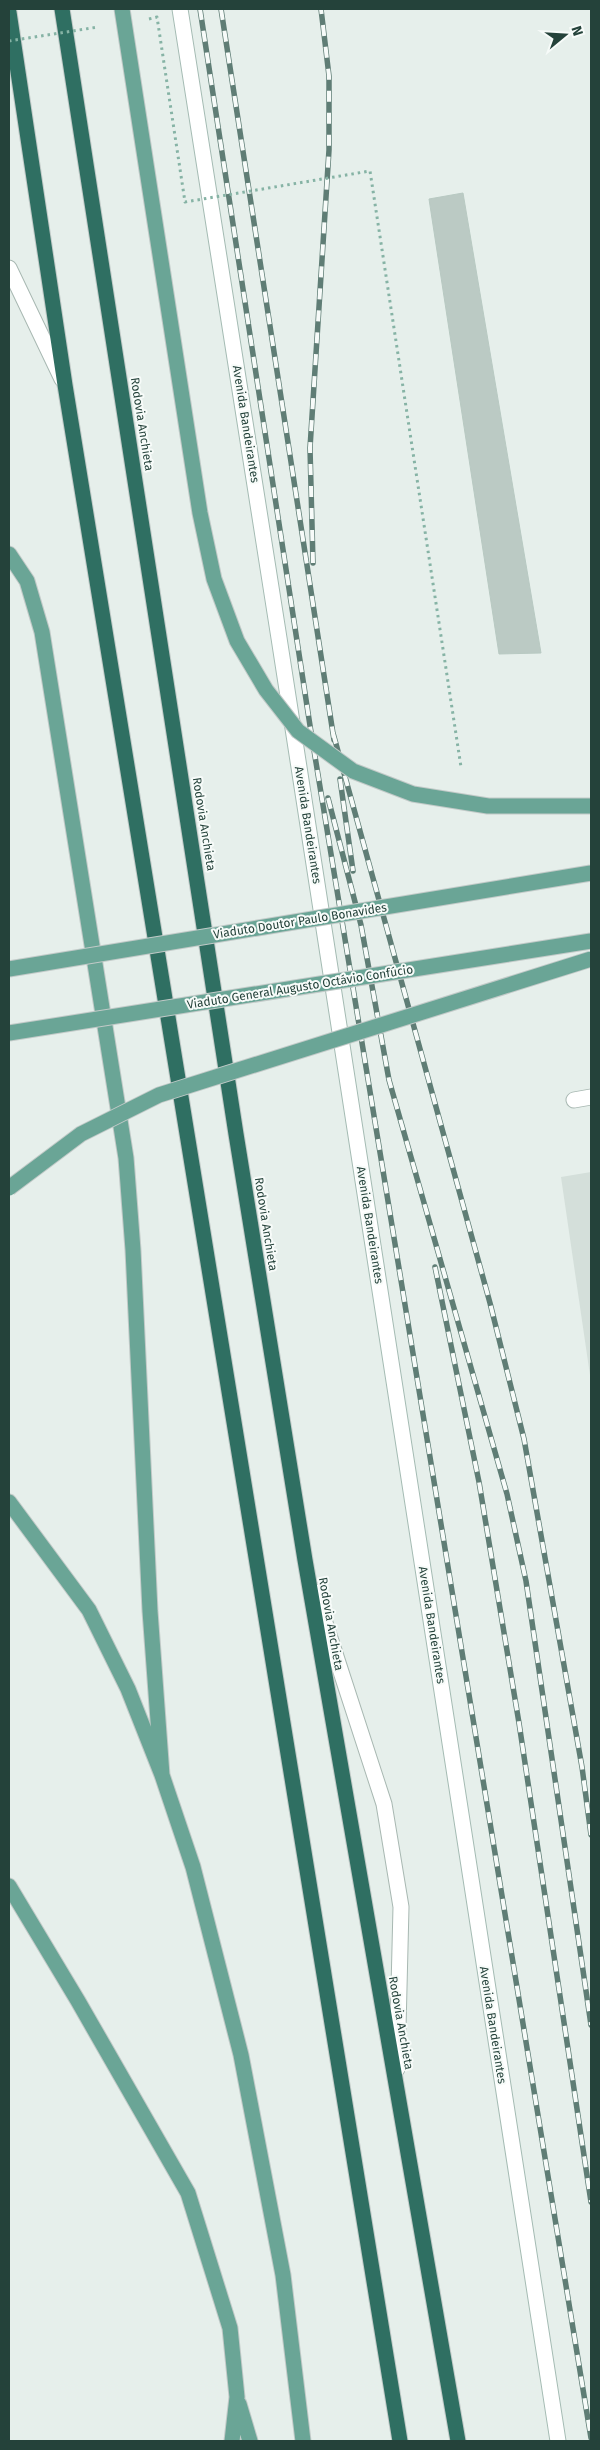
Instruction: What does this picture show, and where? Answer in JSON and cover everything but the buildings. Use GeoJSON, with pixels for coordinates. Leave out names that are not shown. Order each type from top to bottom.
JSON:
{"type":"FeatureCollection","features":[{"type":"Feature","properties":{"kind":"highway","name":"Rodovia Anchieta"},"geometry":{"type":"LineString","coordinates":[[62,9],[233,1114],[305,1560],[457,2434]]}},
{"type":"Feature","properties":{"kind":"highway"},"geometry":{"type":"LineString","coordinates":[[9,12],[65,385],[399,2438]]}},
{"type":"Feature","properties":{"kind":"main road"},"geometry":{"type":"LineString","coordinates":[[122,9],[200,513],[214,579],[237,641],[266,690],[298,731],[353,771],[413,794],[488,806],[591,806]]}},
{"type":"Feature","properties":{"kind":"main road","name":"Avenida Bandeirantes"},"geometry":{"type":"LineString","coordinates":[[180,9],[281,648],[558,2441]]}},
{"type":"Feature","properties":{"kind":"main road"},"geometry":{"type":"LineString","coordinates":[[9,268],[65,385]]}},
{"type":"Feature","properties":{"kind":"main road"},"geometry":{"type":"LineString","coordinates":[[9,554],[27,581],[42,632],[126,1158],[133,1250],[150,1611],[162,1775]]}},
{"type":"Feature","properties":{"kind":"main road","name":"Viaduto Doutor Paulo Bonavides"},"geometry":{"type":"LineString","coordinates":[[9,969],[591,873]]}},
{"type":"Feature","properties":{"kind":"main road","name":"Viaduto General Augusto Octávio Confúcio"},"geometry":{"type":"LineString","coordinates":[[9,1033],[591,941]]}},
{"type":"Feature","properties":{"kind":"main road"},"geometry":{"type":"LineString","coordinates":[[9,1188],[81,1134],[159,1095],[591,959]]}},
{"type":"Feature","properties":{"kind":"main road"},"geometry":{"type":"LineString","coordinates":[[574,1100],[591,1097]]}},
{"type":"Feature","properties":{"kind":"main road"},"geometry":{"type":"LineString","coordinates":[[9,1502],[89,1610],[128,1690],[162,1775],[193,1867],[240,2055],[283,2275],[302,2441]]}},
{"type":"Feature","properties":{"kind":"main road"},"geometry":{"type":"LineString","coordinates":[[305,1560],[384,1804],[401,1907],[397,2088]]}},
{"type":"Feature","properties":{"kind":"main road"},"geometry":{"type":"LineString","coordinates":[[9,1886],[78,2000],[188,2194],[230,2328],[237,2397],[250,2441]]}},
{"type":"Feature","properties":{"kind":"main road"},"geometry":{"type":"LineString","coordinates":[[232,2441],[237,2397]]}},
{"type":"Feature","properties":{"kind":"path"},"geometry":{"type":"LineString","coordinates":[[148,19],[157,18],[185,202],[370,171],[461,767]]}},
{"type":"Feature","properties":{"kind":"path"},"geometry":{"type":"LineString","coordinates":[[9,42],[101,26]]}},
{"type":"Feature","properties":{"kind":"shaded area"},"geometry":{"type":"Polygon","coordinates":[[[591,1172],[591,1382],[561,1177],[591,1172]]]}},
{"type":"Feature","properties":{"kind":"railway"},"geometry":{"type":"LineString","coordinates":[[200,9],[311,732],[591,2438]]}},
{"type":"Feature","properties":{"kind":"railway"},"geometry":{"type":"LineString","coordinates":[[221,9],[334,740]]}},
{"type":"Feature","properties":{"kind":"railway"},"geometry":{"type":"LineString","coordinates":[[313,563],[310,448],[329,150],[329,76],[321,9]]}},
{"type":"Feature","properties":{"kind":"railway"},"geometry":{"type":"LineString","coordinates":[[333,733],[490,1303],[524,1439],[582,1767],[591,1835]]}},
{"type":"Feature","properties":{"kind":"railway"},"geometry":{"type":"LineString","coordinates":[[340,779],[353,871]]}},
{"type":"Feature","properties":{"kind":"railway"},"geometry":{"type":"LineString","coordinates":[[328,798],[361,925],[389,1080],[507,1494],[526,1581],[591,2025]]}},
{"type":"Feature","properties":{"kind":"railway"},"geometry":{"type":"LineString","coordinates":[[435,1267],[479,1482],[519,1723],[591,2202]]}}]}
